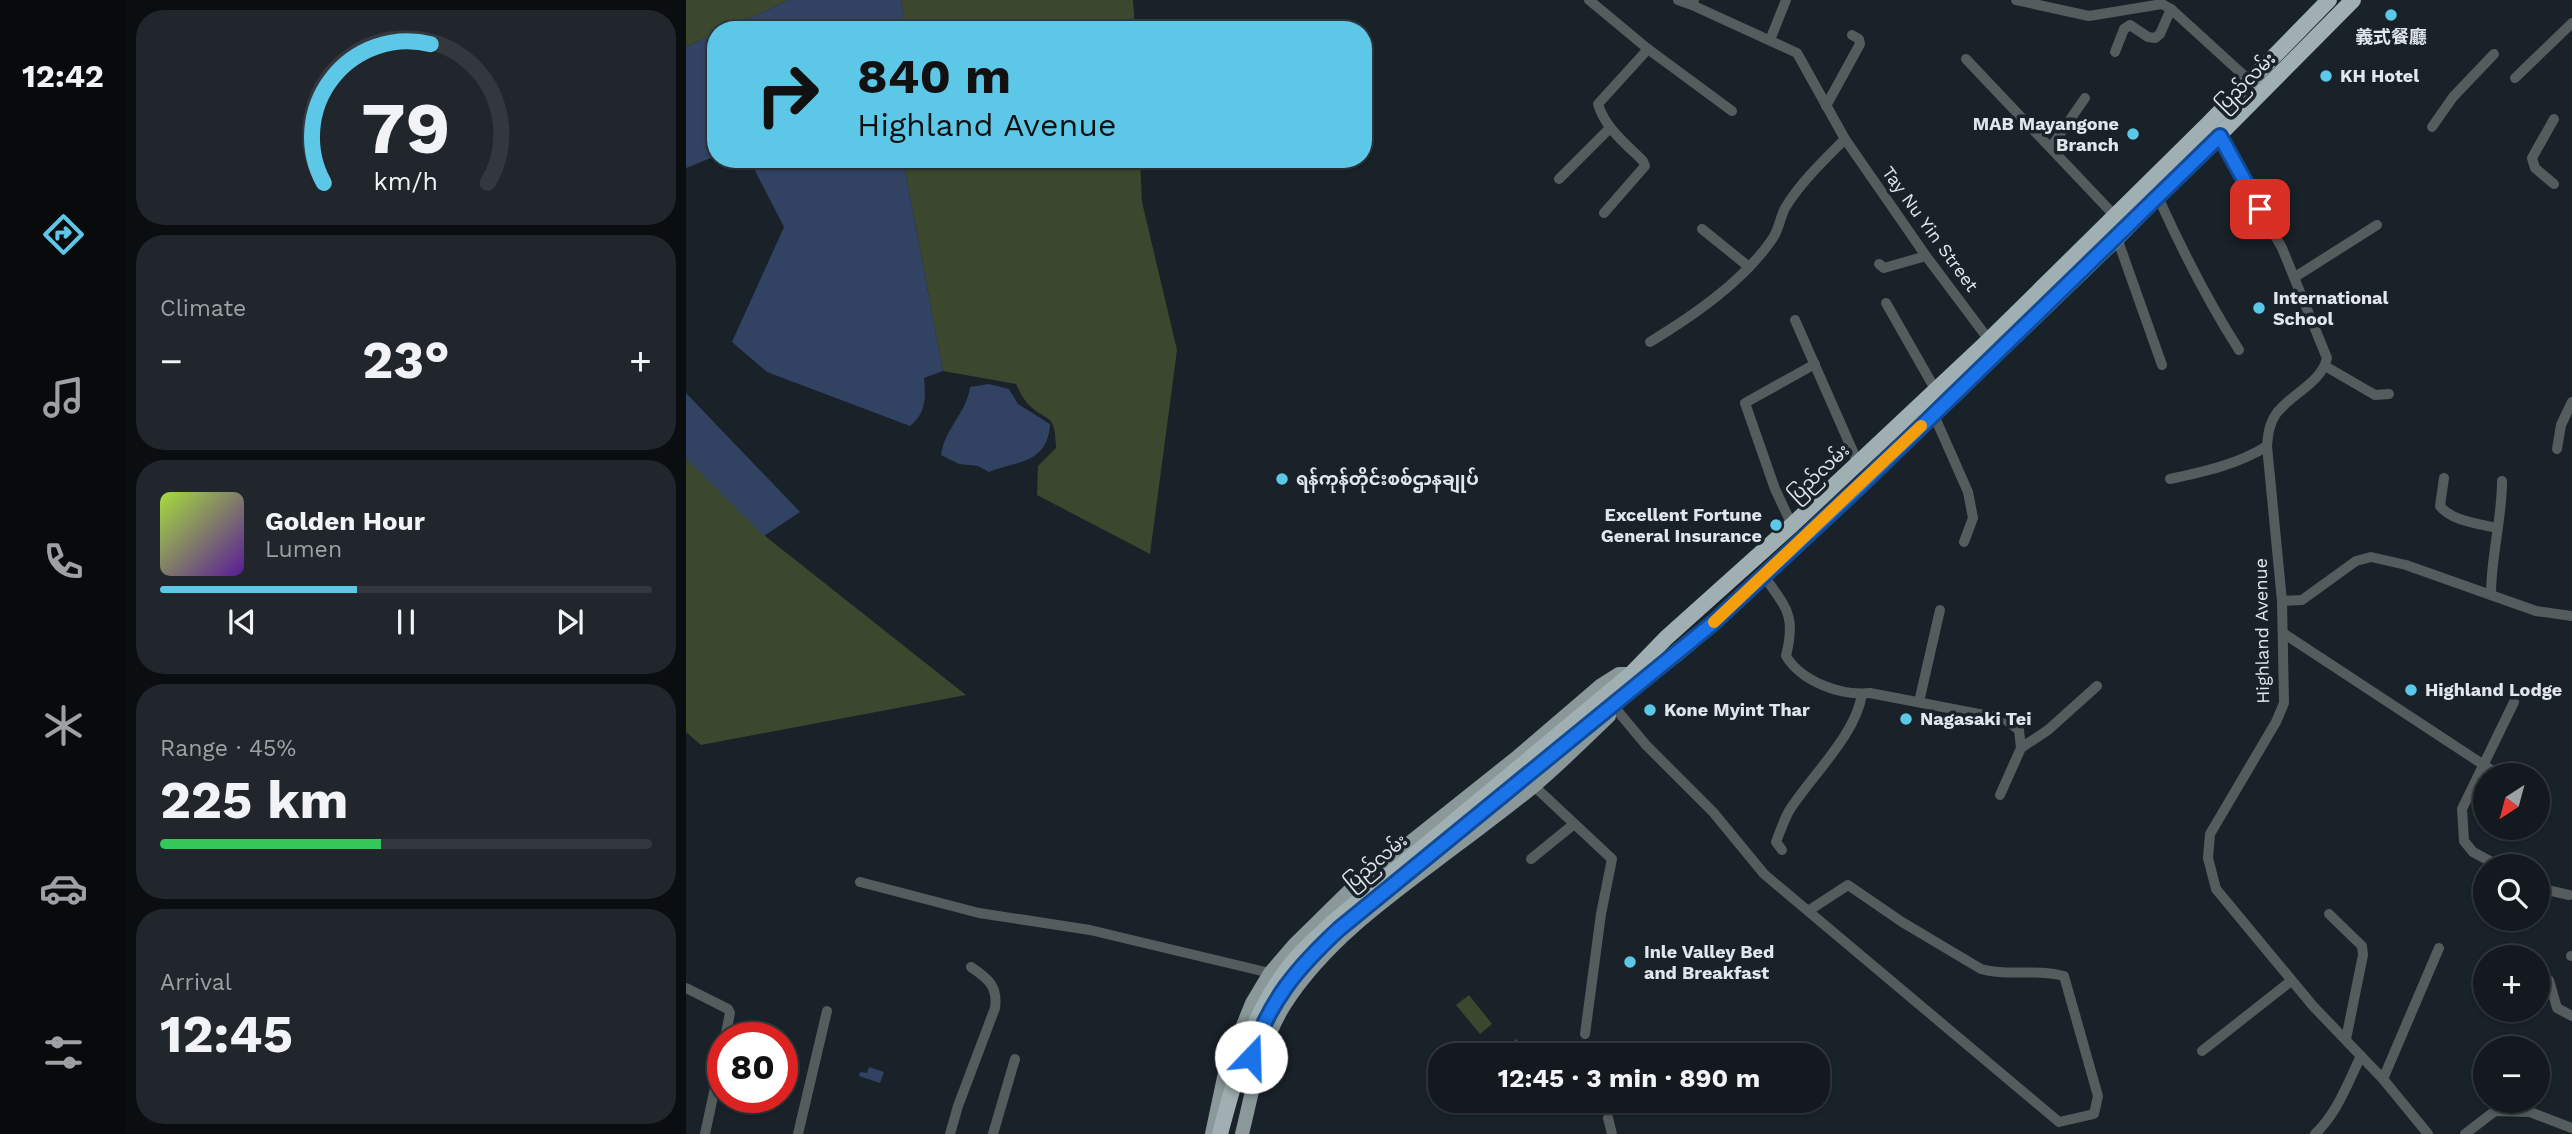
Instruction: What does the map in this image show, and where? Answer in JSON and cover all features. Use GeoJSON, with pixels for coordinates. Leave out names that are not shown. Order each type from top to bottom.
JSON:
{"type":"FeatureCollection","features":[{"type":"Feature","properties":{"kind":"highway","name":"ပြည်လမ်း"},"geometry":{"type":"LineString","coordinates":[[1231,1134],[1258,1034],[1281,992],[1306,960],[1339,929],[1563,747],[1635,678],[1666,638],[1793,525],[1989,340],[2208,124],[2329,0]]}},
{"type":"Feature","properties":{"kind":"highway","name":"ပြည်လမ်း"},"geometry":{"type":"LineString","coordinates":[[1220,1134],[1250,1031],[1275,987],[1299,955],[1331,924],[1635,678],[1678,653],[1764,576],[2118,238],[2353,0]]}},
{"type":"Feature","properties":{"kind":"main road","name":"ပြည်လမ်း"},"geometry":{"type":"LineString","coordinates":[[1212,1134],[1226,1068],[1252,1003],[1270,972],[1294,945],[1349,891],[1600,687],[1619,674],[1635,678],[1616,709],[1534,786],[1381,904],[1347,933],[1309,973],[1286,1003],[1261,1055],[1242,1134]]}},
{"type":"Feature","properties":{"kind":"main road"},"geometry":{"type":"LineString","coordinates":[[1270,972],[1286,1003]]}},
{"type":"Feature","properties":{"kind":"street"},"geometry":{"type":"LineString","coordinates":[[1589,0],[1648,49],[1731,111]]}},
{"type":"Feature","properties":{"kind":"street","name":"Tay Nu Yin Street"},"geometry":{"type":"LineString","coordinates":[[1678,0],[1693,3],[1797,54],[1844,139],[1989,340]]}},
{"type":"Feature","properties":{"kind":"street"},"geometry":{"type":"LineString","coordinates":[[1770,40],[1786,0]]}},
{"type":"Feature","properties":{"kind":"street"},"geometry":{"type":"LineString","coordinates":[[2016,0],[2089,16],[2126,5],[2162,4],[2171,9],[2250,81]]}},
{"type":"Feature","properties":{"kind":"street"},"geometry":{"type":"LineString","coordinates":[[2074,13],[2077,0]]}},
{"type":"Feature","properties":{"kind":"street"},"geometry":{"type":"LineString","coordinates":[[2115,52],[2124,29],[2130,25],[2148,37],[2155,38],[2160,34],[2171,9]]}},
{"type":"Feature","properties":{"kind":"street"},"geometry":{"type":"LineString","coordinates":[[2515,78],[2572,23]]}},
{"type":"Feature","properties":{"kind":"street"},"geometry":{"type":"LineString","coordinates":[[1826,106],[1860,44],[1859,39],[1853,35]]}},
{"type":"Feature","properties":{"kind":"street"},"geometry":{"type":"LineString","coordinates":[[1604,213],[1645,166],[1609,128],[1601,116],[1598,104],[1648,49]]}},
{"type":"Feature","properties":{"kind":"street"},"geometry":{"type":"LineString","coordinates":[[2432,127],[2453,97],[2494,54]]}},
{"type":"Feature","properties":{"kind":"street"},"geometry":{"type":"LineString","coordinates":[[1966,59],[2115,216]]}},
{"type":"Feature","properties":{"kind":"street"},"geometry":{"type":"LineString","coordinates":[[2051,147],[2085,98]]}},
{"type":"Feature","properties":{"kind":"street"},"geometry":{"type":"LineString","coordinates":[[2554,118],[2532,158],[2535,168],[2554,184]]}},
{"type":"Feature","properties":{"kind":"street"},"geometry":{"type":"LineString","coordinates":[[2208,124],[2220,136],[2295,277],[2327,358],[2325,366],[2375,395],[2389,394]]}},
{"type":"Feature","properties":{"kind":"street"},"geometry":{"type":"LineString","coordinates":[[1559,179],[1609,128]]}},
{"type":"Feature","properties":{"kind":"street"},"geometry":{"type":"LineString","coordinates":[[1650,342],[1677,326],[1749,267],[1772,239],[1784,209],[1844,139]]}},
{"type":"Feature","properties":{"kind":"street"},"geometry":{"type":"LineString","coordinates":[[2158,197],[2193,274],[2239,349]]}},
{"type":"Feature","properties":{"kind":"street"},"geometry":{"type":"LineString","coordinates":[[2295,277],[2377,225]]}},
{"type":"Feature","properties":{"kind":"street"},"geometry":{"type":"LineString","coordinates":[[1702,229],[1749,267]]}},
{"type":"Feature","properties":{"kind":"street"},"geometry":{"type":"LineString","coordinates":[[2118,238],[2162,365]]}},
{"type":"Feature","properties":{"kind":"street"},"geometry":{"type":"LineString","coordinates":[[1879,264],[1884,268],[1926,256]]}},
{"type":"Feature","properties":{"kind":"street"},"geometry":{"type":"LineString","coordinates":[[1886,303],[1935,389]]}},
{"type":"Feature","properties":{"kind":"street"},"geometry":{"type":"LineString","coordinates":[[1795,320],[1858,463]]}},
{"type":"Feature","properties":{"kind":"street"},"geometry":{"type":"LineString","coordinates":[[1793,525],[1775,489],[1745,403],[1815,364]]}},
{"type":"Feature","properties":{"kind":"street","name":"Highland Avenue"},"geometry":{"type":"LineString","coordinates":[[2325,366],[2276,413],[2270,426],[2267,446],[2282,601],[2284,703],[2210,834],[2208,858],[2216,889],[2291,981],[2383,1079],[2428,1134]]}},
{"type":"Feature","properties":{"kind":"street"},"geometry":{"type":"LineString","coordinates":[[2557,449],[2561,425],[2572,402]]}},
{"type":"Feature","properties":{"kind":"street"},"geometry":{"type":"LineString","coordinates":[[1933,414],[1968,492],[1973,518],[1964,542]]}},
{"type":"Feature","properties":{"kind":"street"},"geometry":{"type":"LineString","coordinates":[[2170,479],[2229,463],[2267,446]]}},
{"type":"Feature","properties":{"kind":"street"},"geometry":{"type":"LineString","coordinates":[[2444,478],[2440,506],[2443,510],[2472,522],[2497,528]]}},
{"type":"Feature","properties":{"kind":"street"},"geometry":{"type":"LineString","coordinates":[[2491,595],[2491,563],[2502,506],[2502,481]]}},
{"type":"Feature","properties":{"kind":"street"},"geometry":{"type":"LineString","coordinates":[[2282,601],[2302,600],[2356,561],[2371,557],[2406,565],[2536,611],[2572,616]]}},
{"type":"Feature","properties":{"kind":"street"},"geometry":{"type":"LineString","coordinates":[[1764,576],[1788,611],[1790,639],[1786,656],[1794,668],[1814,681],[1856,694],[1870,693],[2005,719],[2019,730],[2021,748],[2000,795]]}},
{"type":"Feature","properties":{"kind":"street"},"geometry":{"type":"LineString","coordinates":[[1919,702],[1940,610]]}},
{"type":"Feature","properties":{"kind":"street"},"geometry":{"type":"LineString","coordinates":[[2283,633],[2478,763]]}},
{"type":"Feature","properties":{"kind":"street"},"geometry":{"type":"LineString","coordinates":[[2021,748],[2048,730],[2097,686]]}},
{"type":"Feature","properties":{"kind":"street"},"geometry":{"type":"LineString","coordinates":[[1782,850],[1776,842],[1789,812],[1847,730],[1860,707],[1861,694]]}},
{"type":"Feature","properties":{"kind":"street"},"geometry":{"type":"LineString","coordinates":[[2484,763],[2514,702]]}},
{"type":"Feature","properties":{"kind":"street"},"geometry":{"type":"LineString","coordinates":[[1616,709],[1646,745],[1713,812],[1764,874],[1808,911],[2059,1122],[2094,1114],[2098,1096],[2064,976],[2046,971],[1994,973],[1981,969],[1902,922],[1848,885],[1808,911]]}},
{"type":"Feature","properties":{"kind":"street"},"geometry":{"type":"LineString","coordinates":[[1534,786],[1612,859],[1601,914],[1585,1034]]}},
{"type":"Feature","properties":{"kind":"street"},"geometry":{"type":"LineString","coordinates":[[2473,786],[2462,810],[2462,827],[2464,841],[2477,854]]}},
{"type":"Feature","properties":{"kind":"street"},"geometry":{"type":"LineString","coordinates":[[1531,859],[1574,824]]}},
{"type":"Feature","properties":{"kind":"street"},"geometry":{"type":"LineString","coordinates":[[860,882],[979,913],[1090,930],[1270,972]]}},
{"type":"Feature","properties":{"kind":"street"},"geometry":{"type":"LineString","coordinates":[[2550,891],[2568,895]]}},
{"type":"Feature","properties":{"kind":"street"},"geometry":{"type":"LineString","coordinates":[[2329,914],[2362,946],[2363,955],[2346,1039]]}},
{"type":"Feature","properties":{"kind":"street"},"geometry":{"type":"LineString","coordinates":[[2383,1079],[2439,948]]}},
{"type":"Feature","properties":{"kind":"street"},"geometry":{"type":"LineString","coordinates":[[950,1134],[958,1105],[995,1009],[997,995],[993,984],[971,968]]}},
{"type":"Feature","properties":{"kind":"street"},"geometry":{"type":"LineString","coordinates":[[2202,1051],[2291,981]]}},
{"type":"Feature","properties":{"kind":"street"},"geometry":{"type":"LineString","coordinates":[[2550,984],[2557,1008],[2572,1016]]}},
{"type":"Feature","properties":{"kind":"street"},"geometry":{"type":"LineString","coordinates":[[686,988],[728,1009],[728,1022]]}},
{"type":"Feature","properties":{"kind":"street"},"geometry":{"type":"LineString","coordinates":[[798,1134],[827,1011]]}},
{"type":"Feature","properties":{"kind":"street"},"geometry":{"type":"LineString","coordinates":[[2315,1134],[2337,1108],[2361,1056]]}},
{"type":"Feature","properties":{"kind":"street"},"geometry":{"type":"LineString","coordinates":[[993,1134],[1015,1059]]}},
{"type":"Feature","properties":{"kind":"street"},"geometry":{"type":"LineString","coordinates":[[2465,1134],[2495,1111],[2530,1112],[2572,1128]]}},
{"type":"Feature","properties":{"kind":"street"},"geometry":{"type":"LineString","coordinates":[[705,1134],[710,1113]]}},
{"type":"Feature","properties":{"kind":"street"},"geometry":{"type":"LineString","coordinates":[[1608,1118],[1612,1134]]}},
{"type":"Feature","properties":{"kind":"green space"},"geometry":{"type":"Polygon","coordinates":[[[686,0],[789,0],[744,21],[707,21],[707,37],[686,47],[686,0]]]}},
{"type":"Feature","properties":{"kind":"green space"},"geometry":{"type":"Polygon","coordinates":[[[901,0],[1133,0],[1134,21],[904,21],[901,0]]]}},
{"type":"Feature","properties":{"kind":"green space"},"geometry":{"type":"Polygon","coordinates":[[[905,168],[1140,168],[1142,202],[1177,350],[1150,554],[1037,495],[1038,466],[1056,448],[1054,429],[1049,420],[1026,402],[1016,384],[943,371],[905,168]]]}},
{"type":"Feature","properties":{"kind":"green space"},"geometry":{"type":"Polygon","coordinates":[[[686,458],[765,536],[966,695],[701,745],[686,732],[686,458]]]}},
{"type":"Feature","properties":{"kind":"green space"},"geometry":{"type":"Polygon","coordinates":[[[1469,995],[1492,1024],[1480,1034],[1456,1005],[1469,995]]]}},
{"type":"Feature","properties":{"kind":"water"},"geometry":{"type":"Polygon","coordinates":[[[789,0],[901,0],[904,21],[744,21],[789,0]]]}},
{"type":"Feature","properties":{"kind":"water"},"geometry":{"type":"Polygon","coordinates":[[[707,37],[707,160],[686,168],[686,47],[707,37]]]}},
{"type":"Feature","properties":{"kind":"water"},"geometry":{"type":"Polygon","coordinates":[[[754,168],[905,168],[943,371],[924,378],[924,405],[910,426],[767,372],[732,342],[784,227],[754,168]]]}},
{"type":"Feature","properties":{"kind":"water"},"geometry":{"type":"Polygon","coordinates":[[[989,384],[1009,389],[1018,404],[1050,424],[1044,446],[1037,453],[1021,462],[989,472],[978,466],[959,464],[941,455],[970,387],[989,384]]]}},
{"type":"Feature","properties":{"kind":"water"},"geometry":{"type":"Polygon","coordinates":[[[686,393],[800,512],[764,536],[686,458],[686,393]]]}},
{"type":"Feature","properties":{"kind":"water"},"geometry":{"type":"Polygon","coordinates":[[[869,1067],[884,1072],[880,1083],[859,1076],[860,1072],[867,1073],[869,1067]]]}},
{"type":"Feature","properties":{"kind":"slow traffic"},"geometry":{"type":"LineString","coordinates":[[1714,622],[1921,426]]}},
{"type":"Feature","properties":{"kind":"place","name":"義式餐廳"},"geometry":{"type":"Point","coordinates":[2391,15]}},
{"type":"Feature","properties":{"kind":"place","name":"KH Hotel"},"geometry":{"type":"Point","coordinates":[2326,76]}},
{"type":"Feature","properties":{"kind":"place","name":"MAB Mayangone Branch"},"geometry":{"type":"Point","coordinates":[2133,134]}},
{"type":"Feature","properties":{"kind":"place","name":"International School"},"geometry":{"type":"Point","coordinates":[2259,308]}},
{"type":"Feature","properties":{"kind":"place","name":"ရန်ကုန်တိုင်းစစ်ဌာနချုပ်"},"geometry":{"type":"Point","coordinates":[1282,479]}},
{"type":"Feature","properties":{"kind":"place","name":"Excellent Fortune General Insurance"},"geometry":{"type":"Point","coordinates":[1776,525]}},
{"type":"Feature","properties":{"kind":"place","name":"Highland Lodge"},"geometry":{"type":"Point","coordinates":[2411,690]}},
{"type":"Feature","properties":{"kind":"place","name":"Kone Myint Thar"},"geometry":{"type":"Point","coordinates":[1650,710]}},
{"type":"Feature","properties":{"kind":"place","name":"Nagasaki Tei"},"geometry":{"type":"Point","coordinates":[1906,719]}},
{"type":"Feature","properties":{"kind":"place","name":"Inle Valley Bed and Breakfast"},"geometry":{"type":"Point","coordinates":[1630,962]}},
{"type":"Feature","properties":{"kind":"route"},"geometry":{"type":"LineString","coordinates":[[1251,1057],[1258,1034],[1281,992],[1306,960],[1339,929],[1713,623],[1860,486],[2220,136],[2260,209]]}}]}
